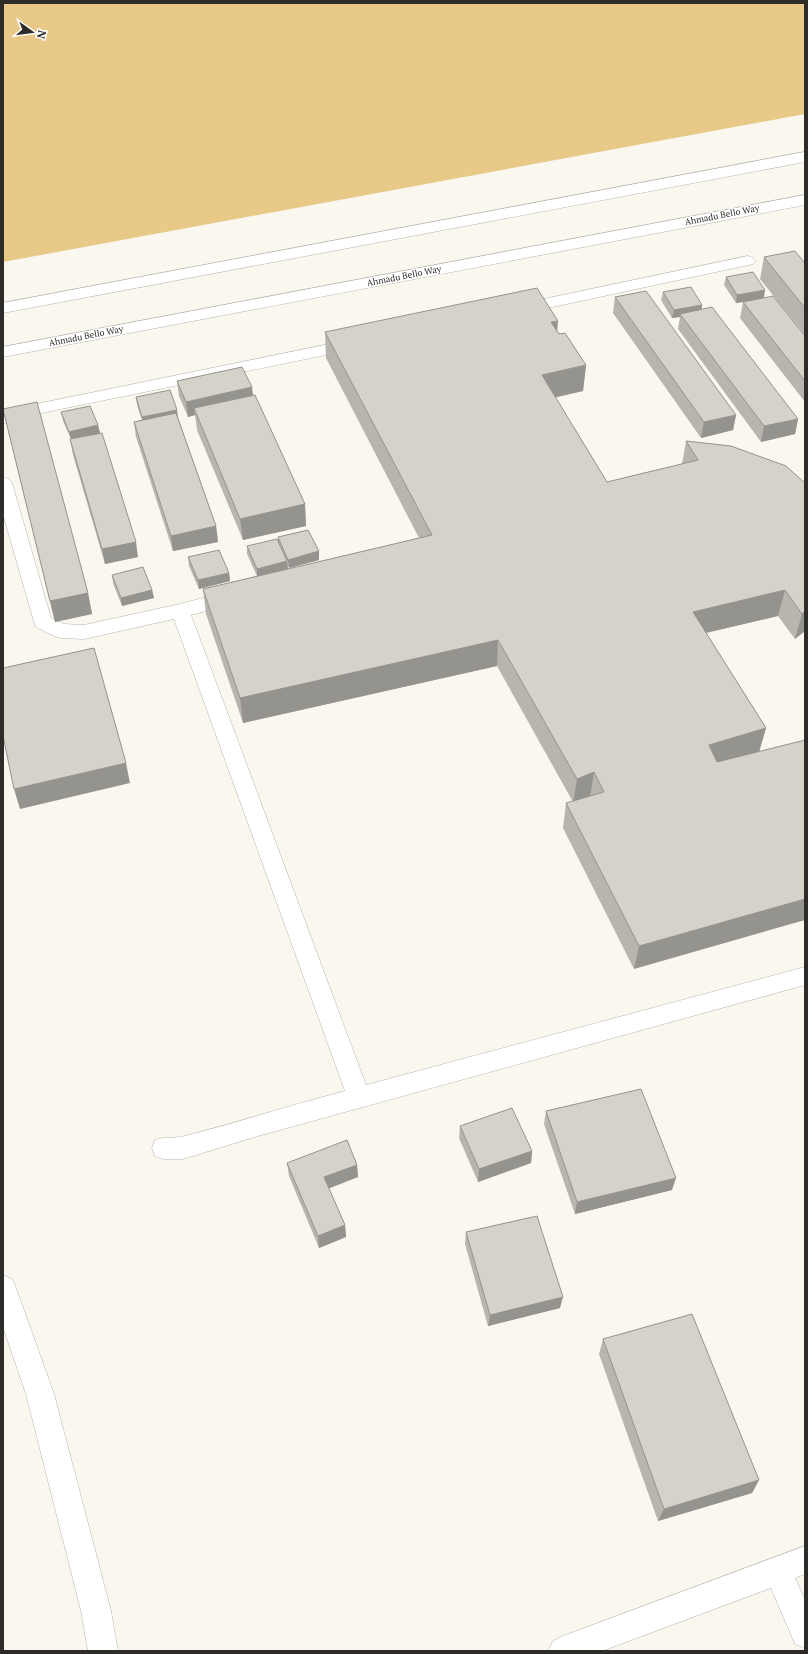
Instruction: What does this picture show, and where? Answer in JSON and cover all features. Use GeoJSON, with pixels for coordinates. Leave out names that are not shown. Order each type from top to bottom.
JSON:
{"type":"FeatureCollection","features":[{"type":"Feature","properties":{"kind":"main road"},"geometry":{"type":"LineString","coordinates":[[3,308],[805,157]]}},
{"type":"Feature","properties":{"kind":"main road","name":"Ahmadu Bello Way"},"geometry":{"type":"LineString","coordinates":[[3,352],[805,200]]}},
{"type":"Feature","properties":{"kind":"main road"},"geometry":{"type":"LineString","coordinates":[[3,1288],[40,1394],[96,1611],[103,1651]]}},
{"type":"Feature","properties":{"kind":"lane"},"geometry":{"type":"LineString","coordinates":[[508,311],[748,261]]}},
{"type":"Feature","properties":{"kind":"lane"},"geometry":{"type":"LineString","coordinates":[[3,419],[12,414],[369,340]]}},
{"type":"Feature","properties":{"kind":"lane"},"geometry":{"type":"LineString","coordinates":[[3,483],[43,622],[62,631],[84,632],[248,593]]}},
{"type":"Feature","properties":{"kind":"lane"},"geometry":{"type":"LineString","coordinates":[[180,610],[358,1098]]}},
{"type":"Feature","properties":{"kind":"lane"},"geometry":{"type":"LineString","coordinates":[[164,1148],[183,1148],[258,1125],[805,976]]}},
{"type":"Feature","properties":{"kind":"lane"},"geometry":{"type":"LineString","coordinates":[[563,1651],[805,1560]]}},
{"type":"Feature","properties":{"kind":"lane"},"geometry":{"type":"LineString","coordinates":[[778,1571],[805,1634]]}},
{"type":"Feature","properties":{"kind":"shaded area"},"geometry":{"type":"Polygon","coordinates":[[[3,3],[805,3],[805,114],[3,262],[3,3]]]}},
{"type":"Feature","properties":{"kind":"building"},"geometry":{"type":"Polygon","coordinates":[[[795,251],[805,263],[805,308],[764,257],[795,251]]]}},
{"type":"Feature","properties":{"kind":"building"},"geometry":{"type":"Polygon","coordinates":[[[753,272],[765,290],[737,295],[726,277],[753,272]]]}},
{"type":"Feature","properties":{"kind":"building"},"geometry":{"type":"Polygon","coordinates":[[[691,287],[702,305],[674,310],[663,292],[691,287]]]}},
{"type":"Feature","properties":{"kind":"building"},"geometry":{"type":"Polygon","coordinates":[[[537,288],[558,321],[551,322],[559,334],[565,333],[586,365],[542,375],[607,482],[698,460],[686,441],[731,446],[786,466],[805,483],[805,611],[802,614],[785,590],[693,612],[766,728],[709,745],[717,762],[805,740],[805,899],[639,946],[566,803],[604,792],[594,772],[577,779],[498,640],[240,698],[203,589],[432,535],[325,332],[537,288]]]}},
{"type":"Feature","properties":{"kind":"building"},"geometry":{"type":"Polygon","coordinates":[[[646,291],[736,415],[704,422],[615,297],[646,291]]]}},
{"type":"Feature","properties":{"kind":"building"},"geometry":{"type":"Polygon","coordinates":[[[773,296],[805,336],[805,381],[743,302],[773,296]]]}},
{"type":"Feature","properties":{"kind":"building"},"geometry":{"type":"Polygon","coordinates":[[[712,307],[798,419],[764,426],[680,314],[712,307]]]}},
{"type":"Feature","properties":{"kind":"building"},"geometry":{"type":"Polygon","coordinates":[[[242,367],[252,387],[186,402],[177,381],[242,367]]]}},
{"type":"Feature","properties":{"kind":"building"},"geometry":{"type":"Polygon","coordinates":[[[170,390],[177,410],[142,417],[136,397],[170,390]]]}},
{"type":"Feature","properties":{"kind":"building"},"geometry":{"type":"Polygon","coordinates":[[[255,395],[305,504],[240,519],[194,408],[255,395]]]}},
{"type":"Feature","properties":{"kind":"building"},"geometry":{"type":"Polygon","coordinates":[[[37,402],[88,593],[50,601],[3,409],[37,402]]]}},
{"type":"Feature","properties":{"kind":"building"},"geometry":{"type":"Polygon","coordinates":[[[90,406],[98,425],[69,432],[61,412],[90,406]]]}},
{"type":"Feature","properties":{"kind":"building"},"geometry":{"type":"Polygon","coordinates":[[[176,413],[216,526],[171,536],[134,422],[176,413]]]}},
{"type":"Feature","properties":{"kind":"building"},"geometry":{"type":"Polygon","coordinates":[[[102,433],[136,542],[102,549],[70,439],[102,433]]]}},
{"type":"Feature","properties":{"kind":"building"},"geometry":{"type":"Polygon","coordinates":[[[308,530],[319,551],[288,560],[278,537],[308,530]]]}},
{"type":"Feature","properties":{"kind":"building"},"geometry":{"type":"Polygon","coordinates":[[[277,539],[287,561],[257,569],[247,546],[277,539]]]}},
{"type":"Feature","properties":{"kind":"building"},"geometry":{"type":"Polygon","coordinates":[[[219,550],[229,573],[198,580],[188,557],[219,550]]]}},
{"type":"Feature","properties":{"kind":"building"},"geometry":{"type":"Polygon","coordinates":[[[143,567],[152,590],[121,598],[112,575],[143,567]]]}},
{"type":"Feature","properties":{"kind":"building"},"geometry":{"type":"Polygon","coordinates":[[[94,648],[126,763],[14,789],[3,736],[3,668],[94,648]]]}},
{"type":"Feature","properties":{"kind":"building"},"geometry":{"type":"Polygon","coordinates":[[[641,1089],[676,1178],[577,1202],[546,1111],[641,1089]]]}},
{"type":"Feature","properties":{"kind":"building"},"geometry":{"type":"Polygon","coordinates":[[[512,1108],[532,1151],[479,1169],[460,1126],[512,1108]]]}},
{"type":"Feature","properties":{"kind":"building"},"geometry":{"type":"Polygon","coordinates":[[[347,1140],[357,1165],[324,1177],[345,1225],[318,1236],[287,1163],[347,1140]]]}},
{"type":"Feature","properties":{"kind":"building"},"geometry":{"type":"Polygon","coordinates":[[[537,1216],[563,1297],[490,1315],[466,1232],[537,1216]]]}},
{"type":"Feature","properties":{"kind":"building"},"geometry":{"type":"Polygon","coordinates":[[[692,1314],[759,1480],[664,1509],[603,1339],[692,1314]]]}}]}
